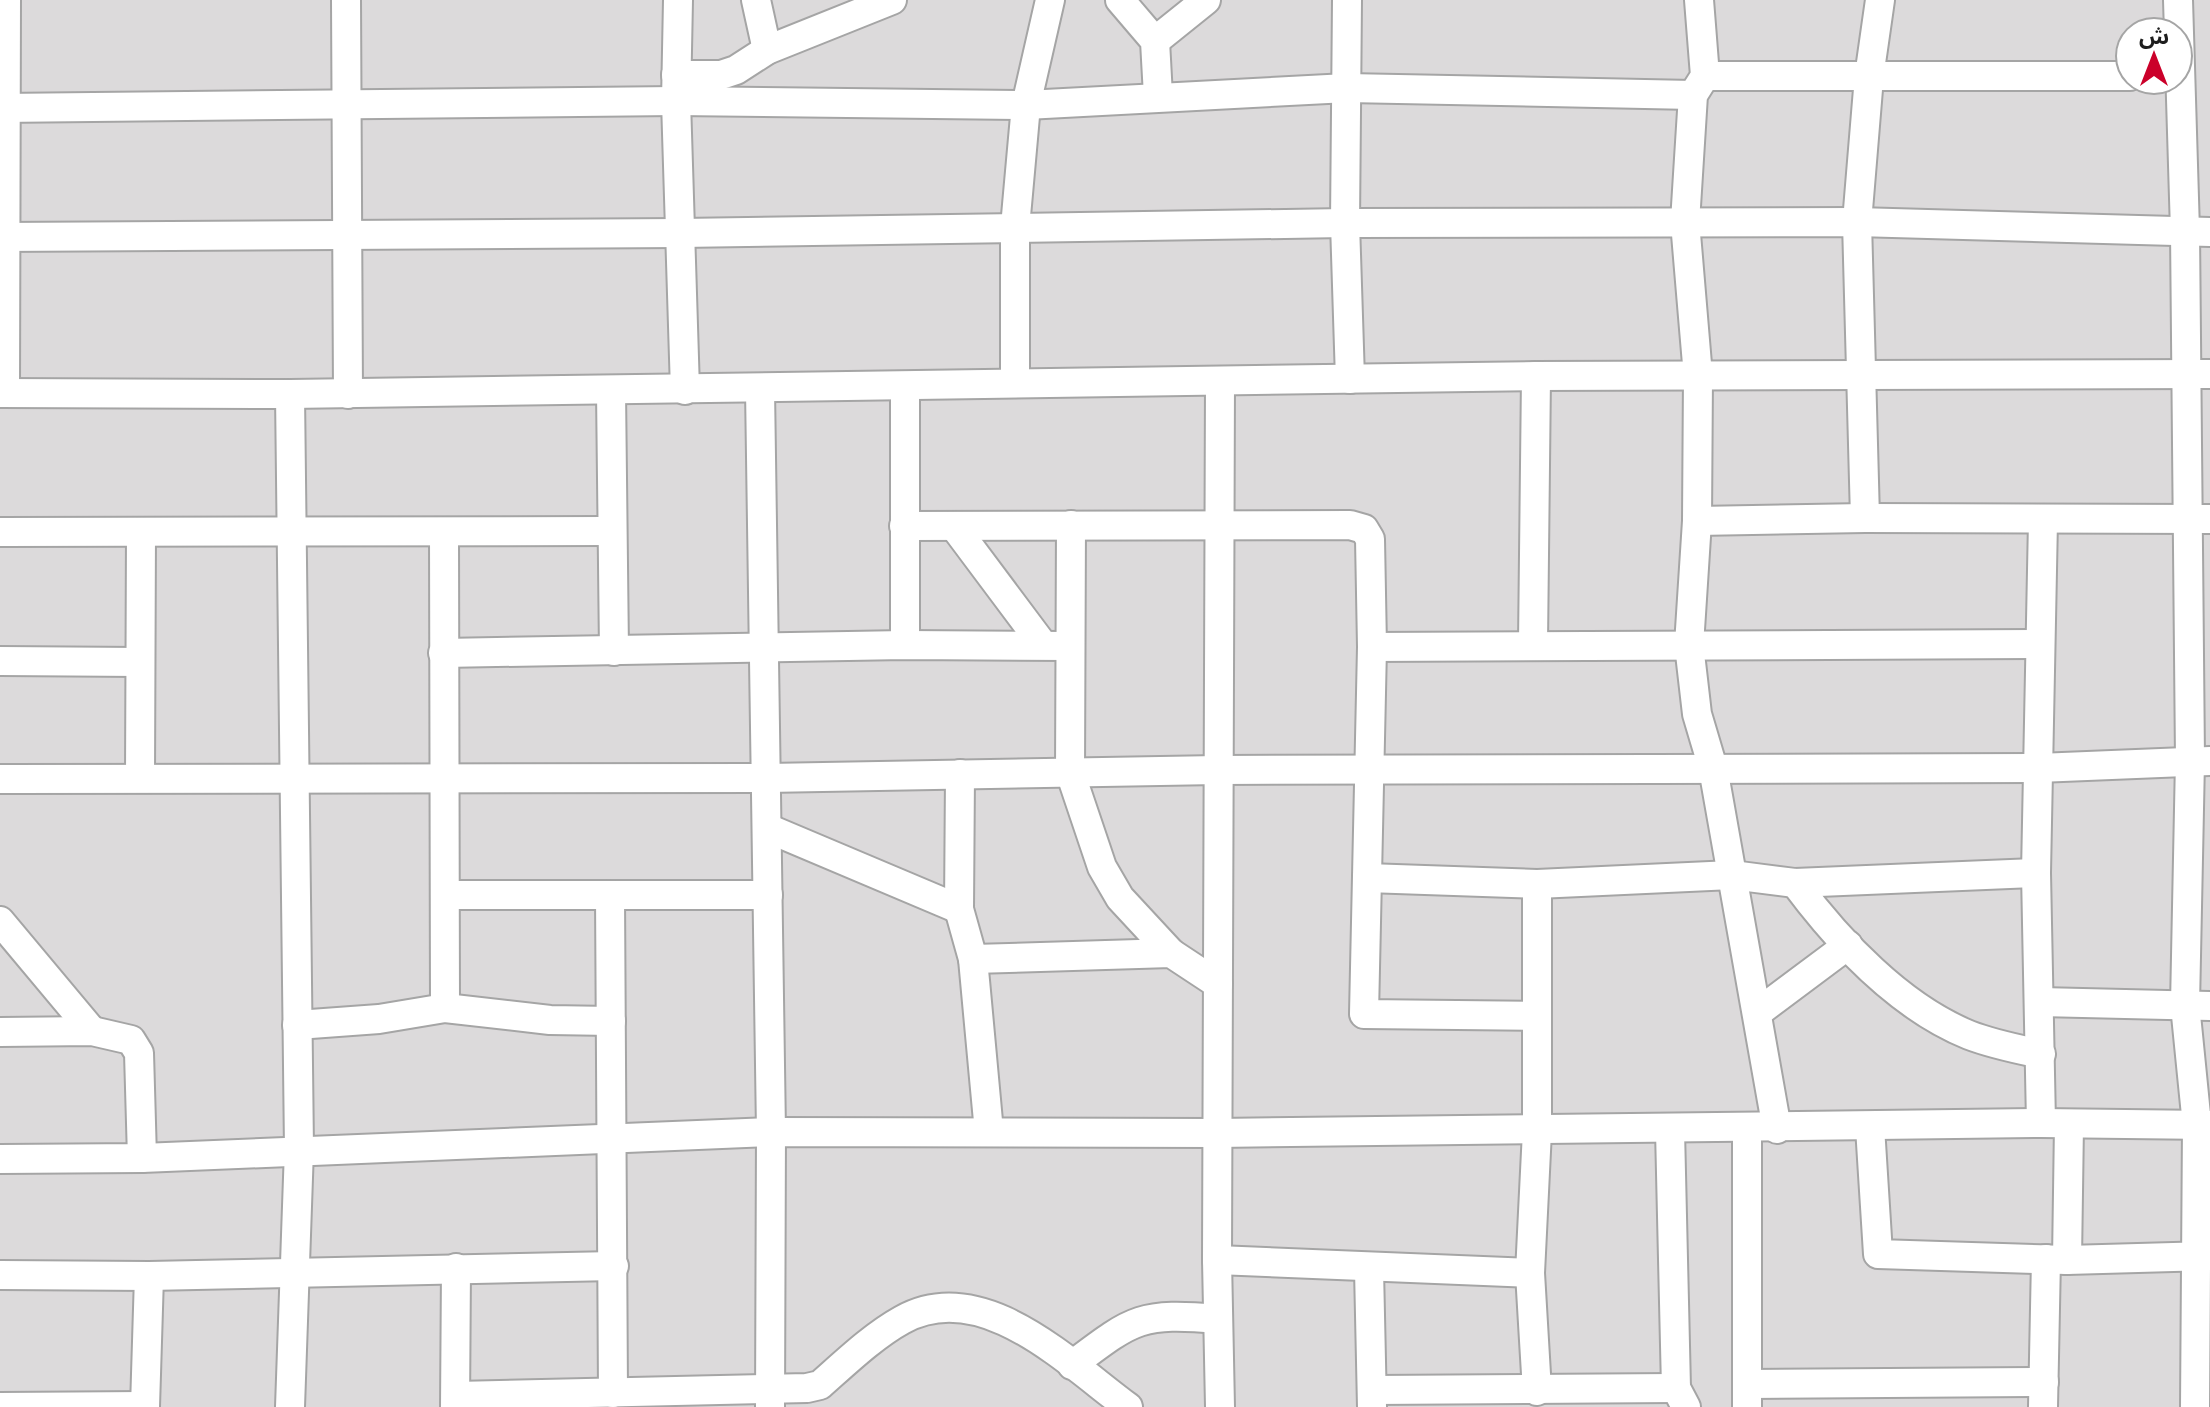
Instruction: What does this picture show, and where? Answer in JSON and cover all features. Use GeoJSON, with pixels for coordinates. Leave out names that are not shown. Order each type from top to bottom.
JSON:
{"type":"FeatureCollection","features":[{"type":"Feature","properties":{"kind":"street"},"geometry":{"type":"LineString","coordinates":[[6,0],[2,108],[2,392],[348,394],[1536,376],[2198,374]]}},
{"type":"Feature","properties":{"kind":"street"},"geometry":{"type":"LineString","coordinates":[[346,0],[348,394]]}},
{"type":"Feature","properties":{"kind":"street"},"geometry":{"type":"LineString","coordinates":[[678,0],[676,88],[685,390]]}},
{"type":"Feature","properties":{"kind":"street"},"geometry":{"type":"LineString","coordinates":[[756,0],[767,50]]}},
{"type":"Feature","properties":{"kind":"street"},"geometry":{"type":"LineString","coordinates":[[676,88],[736,70],[767,50],[892,0]]}},
{"type":"Feature","properties":{"kind":"street"},"geometry":{"type":"LineString","coordinates":[[1015,383],[1015,227],[1026,105],[1050,0]]}},
{"type":"Feature","properties":{"kind":"street"},"geometry":{"type":"LineString","coordinates":[[1120,0],[1155,41],[1158,96]]}},
{"type":"Feature","properties":{"kind":"street"},"geometry":{"type":"LineString","coordinates":[[1155,41],[1206,0]]}},
{"type":"Feature","properties":{"kind":"street"},"geometry":{"type":"LineString","coordinates":[[1347,0],[1345,223],[1350,379]]}},
{"type":"Feature","properties":{"kind":"street"},"geometry":{"type":"LineString","coordinates":[[1699,0],[1699,86],[1685,222],[1698,376],[1697,521],[1689,645],[1697,714],[1713,768],[1777,1129]]}},
{"type":"Feature","properties":{"kind":"street"},"geometry":{"type":"LineString","coordinates":[[1865,518],[1857,222],[1869,77],[1880,0]]}},
{"type":"Feature","properties":{"kind":"street"},"geometry":{"type":"LineString","coordinates":[[2,108],[345,106],[676,88],[1026,105],[1347,88],[1699,86],[1869,77],[2114,76]]}},
{"type":"Feature","properties":{"kind":"street"},"geometry":{"type":"LineString","coordinates":[[2181,96],[2197,231],[2198,1006],[2203,1125],[2202,1256],[2195,1407]]}},
{"type":"Feature","properties":{"kind":"street"},"geometry":{"type":"LineString","coordinates":[[2,237],[1685,222],[1857,222],[2197,231]]}},
{"type":"Feature","properties":{"kind":"street"},"geometry":{"type":"LineString","coordinates":[[1533,644],[1536,376]]}},
{"type":"Feature","properties":{"kind":"street"},"geometry":{"type":"LineString","coordinates":[[1220,381],[1217,1133],[1220,1407]]}},
{"type":"Feature","properties":{"kind":"street"},"geometry":{"type":"LineString","coordinates":[[905,386],[905,645]]}},
{"type":"Feature","properties":{"kind":"street"},"geometry":{"type":"LineString","coordinates":[[760,389],[771,1132],[771,1399]]}},
{"type":"Feature","properties":{"kind":"street"},"geometry":{"type":"LineString","coordinates":[[611,391],[614,651]]}},
{"type":"Feature","properties":{"kind":"street"},"geometry":{"type":"LineString","coordinates":[[290,394],[299,1149],[290,1407]]}},
{"type":"Feature","properties":{"kind":"street"},"geometry":{"type":"LineString","coordinates":[[1697,521],[2198,519]]}},
{"type":"Feature","properties":{"kind":"street"},"geometry":{"type":"LineString","coordinates":[[1747,1129],[1748,1396],[2044,1394],[2057,1259],[2055,1124],[2041,1054],[2036,873],[2043,520]]}},
{"type":"Feature","properties":{"kind":"street"},"geometry":{"type":"LineString","coordinates":[[904,526],[1221,524],[1350,525],[1364,529],[1370,539],[1372,647],[1364,1014],[1537,1016]]}},
{"type":"Feature","properties":{"kind":"street"},"geometry":{"type":"LineString","coordinates":[[1071,525],[1056,645],[1070,772],[1102,867],[1120,898],[1171,953],[1218,984]]}},
{"type":"Feature","properties":{"kind":"street"},"geometry":{"type":"LineString","coordinates":[[954,526],[1056,645]]}},
{"type":"Feature","properties":{"kind":"street"},"geometry":{"type":"LineString","coordinates":[[0,532],[611,531]]}},
{"type":"Feature","properties":{"kind":"street"},"geometry":{"type":"LineString","coordinates":[[444,532],[445,1008]]}},
{"type":"Feature","properties":{"kind":"street"},"geometry":{"type":"LineString","coordinates":[[140,778],[141,533]]}},
{"type":"Feature","properties":{"kind":"street"},"geometry":{"type":"LineString","coordinates":[[1372,647],[2039,644]]}},
{"type":"Feature","properties":{"kind":"street"},"geometry":{"type":"LineString","coordinates":[[443,653],[1056,645]]}},
{"type":"Feature","properties":{"kind":"street"},"geometry":{"type":"LineString","coordinates":[[0,661],[140,662]]}},
{"type":"Feature","properties":{"kind":"street"},"geometry":{"type":"LineString","coordinates":[[0,779],[767,778],[1218,770],[2038,768],[2200,760]]}},
{"type":"Feature","properties":{"kind":"street"},"geometry":{"type":"LineString","coordinates":[[960,774],[959,909],[973,959],[989,1132]]}},
{"type":"Feature","properties":{"kind":"street"},"geometry":{"type":"LineString","coordinates":[[767,828],[959,909]]}},
{"type":"Feature","properties":{"kind":"street"},"geometry":{"type":"LineString","coordinates":[[1367,878],[1537,884],[1732,875],[1795,883],[2036,873]]}},
{"type":"Feature","properties":{"kind":"street"},"geometry":{"type":"LineString","coordinates":[[1795,883],[1848,945],[1896,990],[1968,1035],[2041,1054]]}},
{"type":"Feature","properties":{"kind":"street"},"geometry":{"type":"LineString","coordinates":[[1537,884],[1537,1131],[1530,1273],[1537,1391]]}},
{"type":"Feature","properties":{"kind":"street"},"geometry":{"type":"LineString","coordinates":[[446,895],[768,895]]}},
{"type":"Feature","properties":{"kind":"street"},"geometry":{"type":"LineString","coordinates":[[610,895],[613,1393]]}},
{"type":"Feature","properties":{"kind":"street"},"geometry":{"type":"LineString","coordinates":[[0,921],[92,1031]]}},
{"type":"Feature","properties":{"kind":"street"},"geometry":{"type":"LineString","coordinates":[[1757,1013],[1848,945]]}},
{"type":"Feature","properties":{"kind":"street"},"geometry":{"type":"LineString","coordinates":[[973,959],[1171,953]]}},
{"type":"Feature","properties":{"kind":"street"},"geometry":{"type":"LineString","coordinates":[[2040,1002],[2198,1006]]}},
{"type":"Feature","properties":{"kind":"street"},"geometry":{"type":"LineString","coordinates":[[297,1025],[379,1019],[445,1008],[550,1020],[611,1021]]}},
{"type":"Feature","properties":{"kind":"street"},"geometry":{"type":"LineString","coordinates":[[0,1032],[92,1031],[131,1040],[139,1053],[142,1158]]}},
{"type":"Feature","properties":{"kind":"street"},"geometry":{"type":"LineString","coordinates":[[0,1159],[142,1158],[613,1136],[771,1132],[1217,1133],[2203,1125]]}},
{"type":"Feature","properties":{"kind":"street"},"geometry":{"type":"LineString","coordinates":[[1870,1127],[1878,1254],[2057,1259],[2202,1256]]}},
{"type":"Feature","properties":{"kind":"street"},"geometry":{"type":"LineString","coordinates":[[1369,1269],[1372,1398],[1537,1391],[1681,1397],[1670,1130]]}},
{"type":"Feature","properties":{"kind":"street"},"geometry":{"type":"LineString","coordinates":[[1217,1260],[1369,1269],[1530,1273]]}},
{"type":"Feature","properties":{"kind":"street"},"geometry":{"type":"LineString","coordinates":[[0,1275],[149,1276],[614,1266]]}},
{"type":"Feature","properties":{"kind":"street"},"geometry":{"type":"LineString","coordinates":[[456,1268],[456,1402],[613,1393],[771,1399],[820,1385],[900,1321],[942,1308],[969,1310],[999,1318],[1028,1333],[1128,1407]]}},
{"type":"Feature","properties":{"kind":"street"},"geometry":{"type":"LineString","coordinates":[[0,1407],[145,1407],[149,1276]]}},
{"type":"Feature","properties":{"kind":"street"},"geometry":{"type":"LineString","coordinates":[[1072,1365],[1123,1326],[1176,1315],[1218,1319]]}},
{"type":"Feature","properties":{"kind":"shaded area"},"geometry":{"type":"Polygon","coordinates":[[[0,0],[2210,0],[2210,1407],[0,1407],[0,0]]]}}]}
